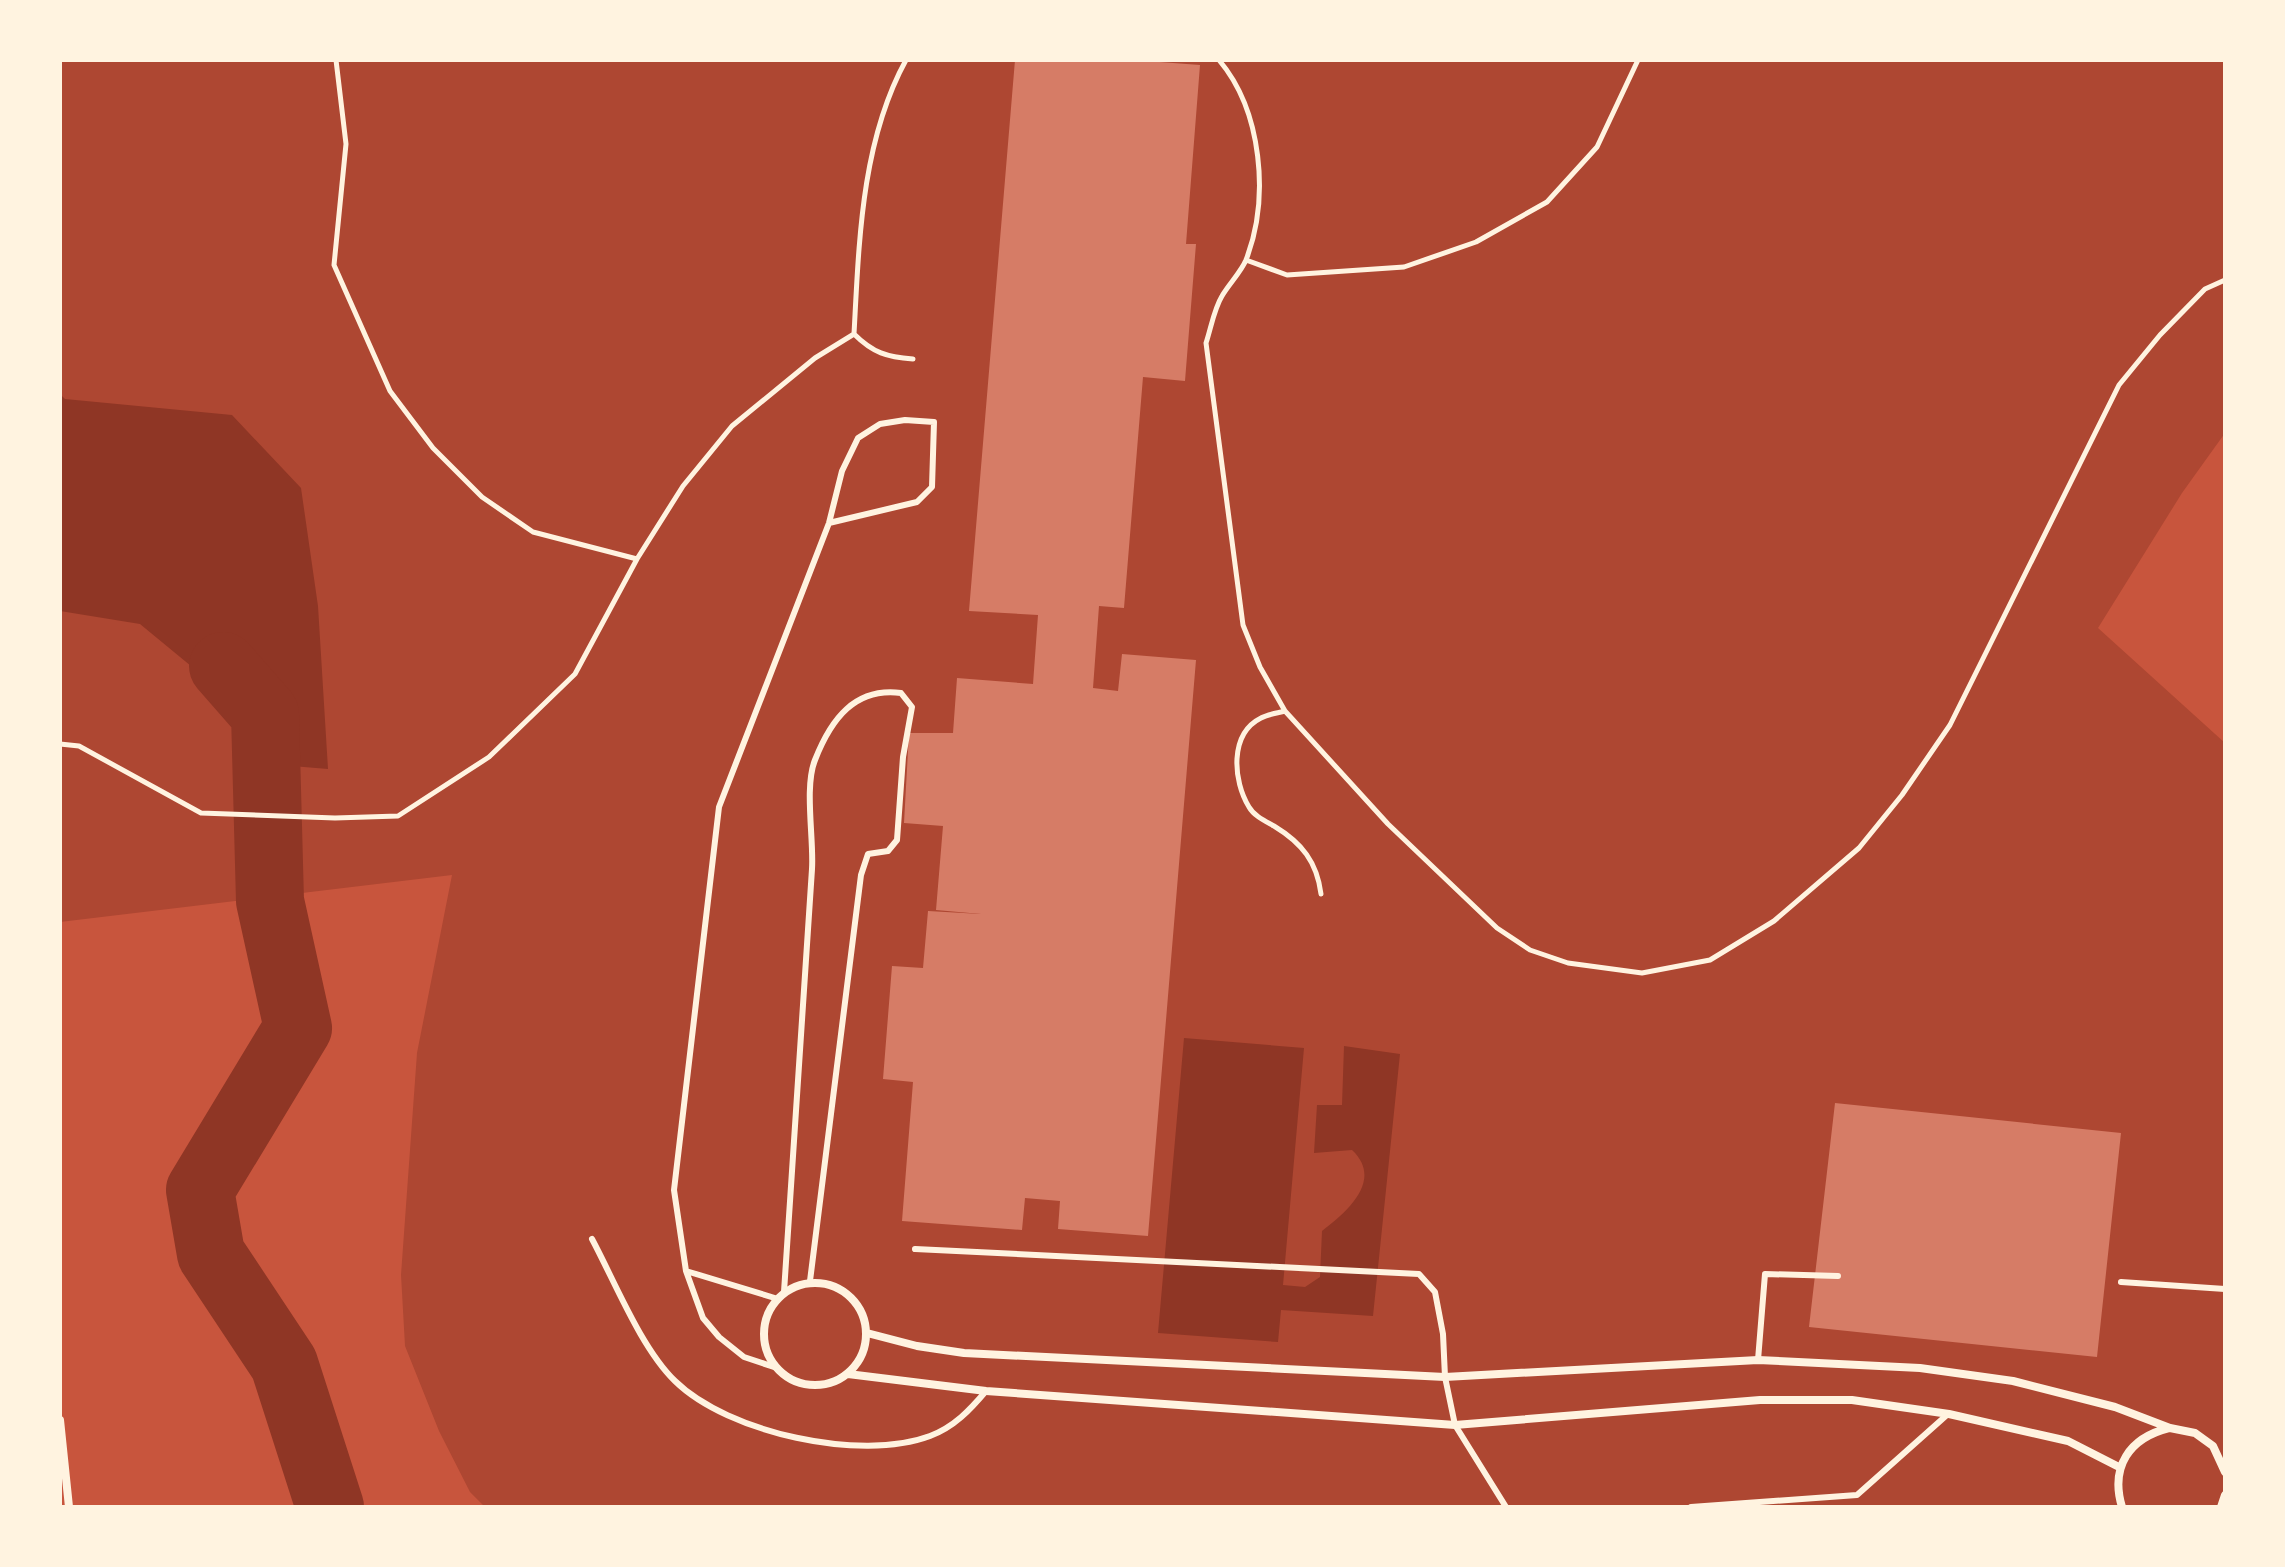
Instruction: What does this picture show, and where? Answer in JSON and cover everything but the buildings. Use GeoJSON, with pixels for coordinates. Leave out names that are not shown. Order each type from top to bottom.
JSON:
{"type":"FeatureCollection","features":[{"type":"Feature","properties":{"kind":"street"},"geometry":{"type":"LineString","coordinates":[[810,1281],[835,1286],[851,1297],[862,1313],[867,1333],[862,1355],[848,1374],[830,1383],[811,1385],[792,1380],[777,1368],[767,1351],[764,1332],[768,1313],[781,1296],[810,1281]]}},
{"type":"Feature","properties":{"kind":"street"},"geometry":{"type":"LineString","coordinates":[[867,1333],[917,1346],[964,1353],[1445,1377],[1758,1360],[1920,1368],[2013,1381],[2115,1407],[2170,1428],[2195,1433],[2213,1446],[2225,1472]]}},
{"type":"Feature","properties":{"kind":"street"},"geometry":{"type":"LineString","coordinates":[[848,1374],[986,1391],[1455,1425],[1760,1400],[1852,1400],[1949,1414],[2068,1441],[2119,1467]]}},
{"type":"Feature","properties":{"kind":"street"},"geometry":{"type":"LineString","coordinates":[[60,1420],[69,1507]]}},
{"type":"Feature","properties":{"kind":"street"},"geometry":{"type":"LineString","coordinates":[[2122,1507],[2117,1488],[2119,1467],[2130,1447],[2148,1433],[2170,1428]]}},
{"type":"Feature","properties":{"kind":"street"},"geometry":{"type":"LineString","coordinates":[[2221,1507],[2225,1495]]}},
{"type":"Feature","properties":{"kind":"lane"},"geometry":{"type":"LineString","coordinates":[[777,1368],[744,1357],[719,1337],[703,1318],[686,1271],[674,1190],[719,807],[829,523],[842,471],[858,438],[880,424],[905,420],[934,422],[932,487],[917,502],[829,523]]}},
{"type":"Feature","properties":{"kind":"lane"},"geometry":{"type":"LineString","coordinates":[[686,1271],[781,1296],[814,843],[813,764],[826,736],[853,702],[865,694],[884,691],[901,693],[912,707],[903,757],[897,840],[888,851],[868,854],[861,875],[810,1281]]}},
{"type":"Feature","properties":{"kind":"lane"},"geometry":{"type":"LineString","coordinates":[[592,1239],[656,1357],[676,1382],[703,1401],[749,1424],[794,1437],[895,1444],[930,1436],[967,1415],[986,1391]]}},
{"type":"Feature","properties":{"kind":"lane"},"geometry":{"type":"LineString","coordinates":[[915,1249],[1419,1274],[1435,1292],[1443,1334],[1445,1377],[1455,1425],[1506,1507]]}},
{"type":"Feature","properties":{"kind":"lane"},"geometry":{"type":"LineString","coordinates":[[1758,1360],[1765,1274],[1838,1276]]}},
{"type":"Feature","properties":{"kind":"lane"},"geometry":{"type":"LineString","coordinates":[[2121,1282],[2225,1289]]}},
{"type":"Feature","properties":{"kind":"lane"},"geometry":{"type":"LineString","coordinates":[[1691,1507],[1857,1495],[1949,1414]]}},
{"type":"Feature","properties":{"kind":"path"},"geometry":{"type":"LineString","coordinates":[[336,60],[346,144],[334,265],[390,391],[433,448],[482,497],[533,532],[637,559]]}},
{"type":"Feature","properties":{"kind":"path"},"geometry":{"type":"LineString","coordinates":[[906,60],[893,84],[876,137],[860,227],[854,334],[868,348],[886,357],[913,359]]}},
{"type":"Feature","properties":{"kind":"path"},"geometry":{"type":"LineString","coordinates":[[1219,60],[1228,71],[1252,120],[1262,183],[1246,260],[1220,299],[1206,343],[1243,625],[1260,667],[1285,711],[1388,824],[1497,928],[1530,950],[1568,963],[1642,973],[1710,960],[1774,921],[1859,848],[1902,795],[1950,725],[2119,385],[2160,335],[2205,289],[2225,280]]}},
{"type":"Feature","properties":{"kind":"path"},"geometry":{"type":"LineString","coordinates":[[1246,260],[1287,275],[1404,267],[1476,242],[1547,202],[1597,147],[1638,60]]}},
{"type":"Feature","properties":{"kind":"path"},"geometry":{"type":"LineString","coordinates":[[60,744],[79,746],[201,813],[335,818],[398,816],[489,757],[575,674],[637,559],[683,486],[732,426],[815,358],[854,334]]}},
{"type":"Feature","properties":{"kind":"path"},"geometry":{"type":"LineString","coordinates":[[1285,711],[1261,718],[1246,730],[1239,746],[1236,767],[1250,810],[1307,853],[1318,871],[1321,894]]}},
{"type":"Feature","properties":{"kind":"shaded area"},"geometry":{"type":"Polygon","coordinates":[[[60,60],[2225,60],[2225,433],[2182,493],[2098,628],[2225,743],[2225,1507],[485,1507],[470,1492],[439,1431],[405,1346],[401,1275],[417,1053],[452,875],[60,922],[60,60]]]}},
{"type":"Feature","properties":{"kind":"shaded area"},"geometry":{"type":"Polygon","coordinates":[[[60,394],[65,399],[232,415],[301,488],[318,606],[328,769],[280,765],[231,699],[140,624],[60,611],[60,394]]]}},
{"type":"Feature","properties":{"kind":"shaded area"},"geometry":{"type":"Polygon","coordinates":[[[1184,1038],[1304,1048],[1283,1285],[1305,1287],[1320,1277],[1322,1231],[1351,1205],[1363,1184],[1364,1173],[1361,1161],[1352,1150],[1314,1153],[1317,1105],[1342,1105],[1344,1046],[1400,1054],[1373,1316],[1281,1310],[1278,1342],[1158,1333],[1184,1038]]]}},
{"type":"Feature","properties":{"kind":"waterway"},"geometry":{"type":"LineString","coordinates":[[223,666],[265,714],[270,901],[298,1028],[200,1190],[211,1254],[284,1364],[330,1507]]}}]}
